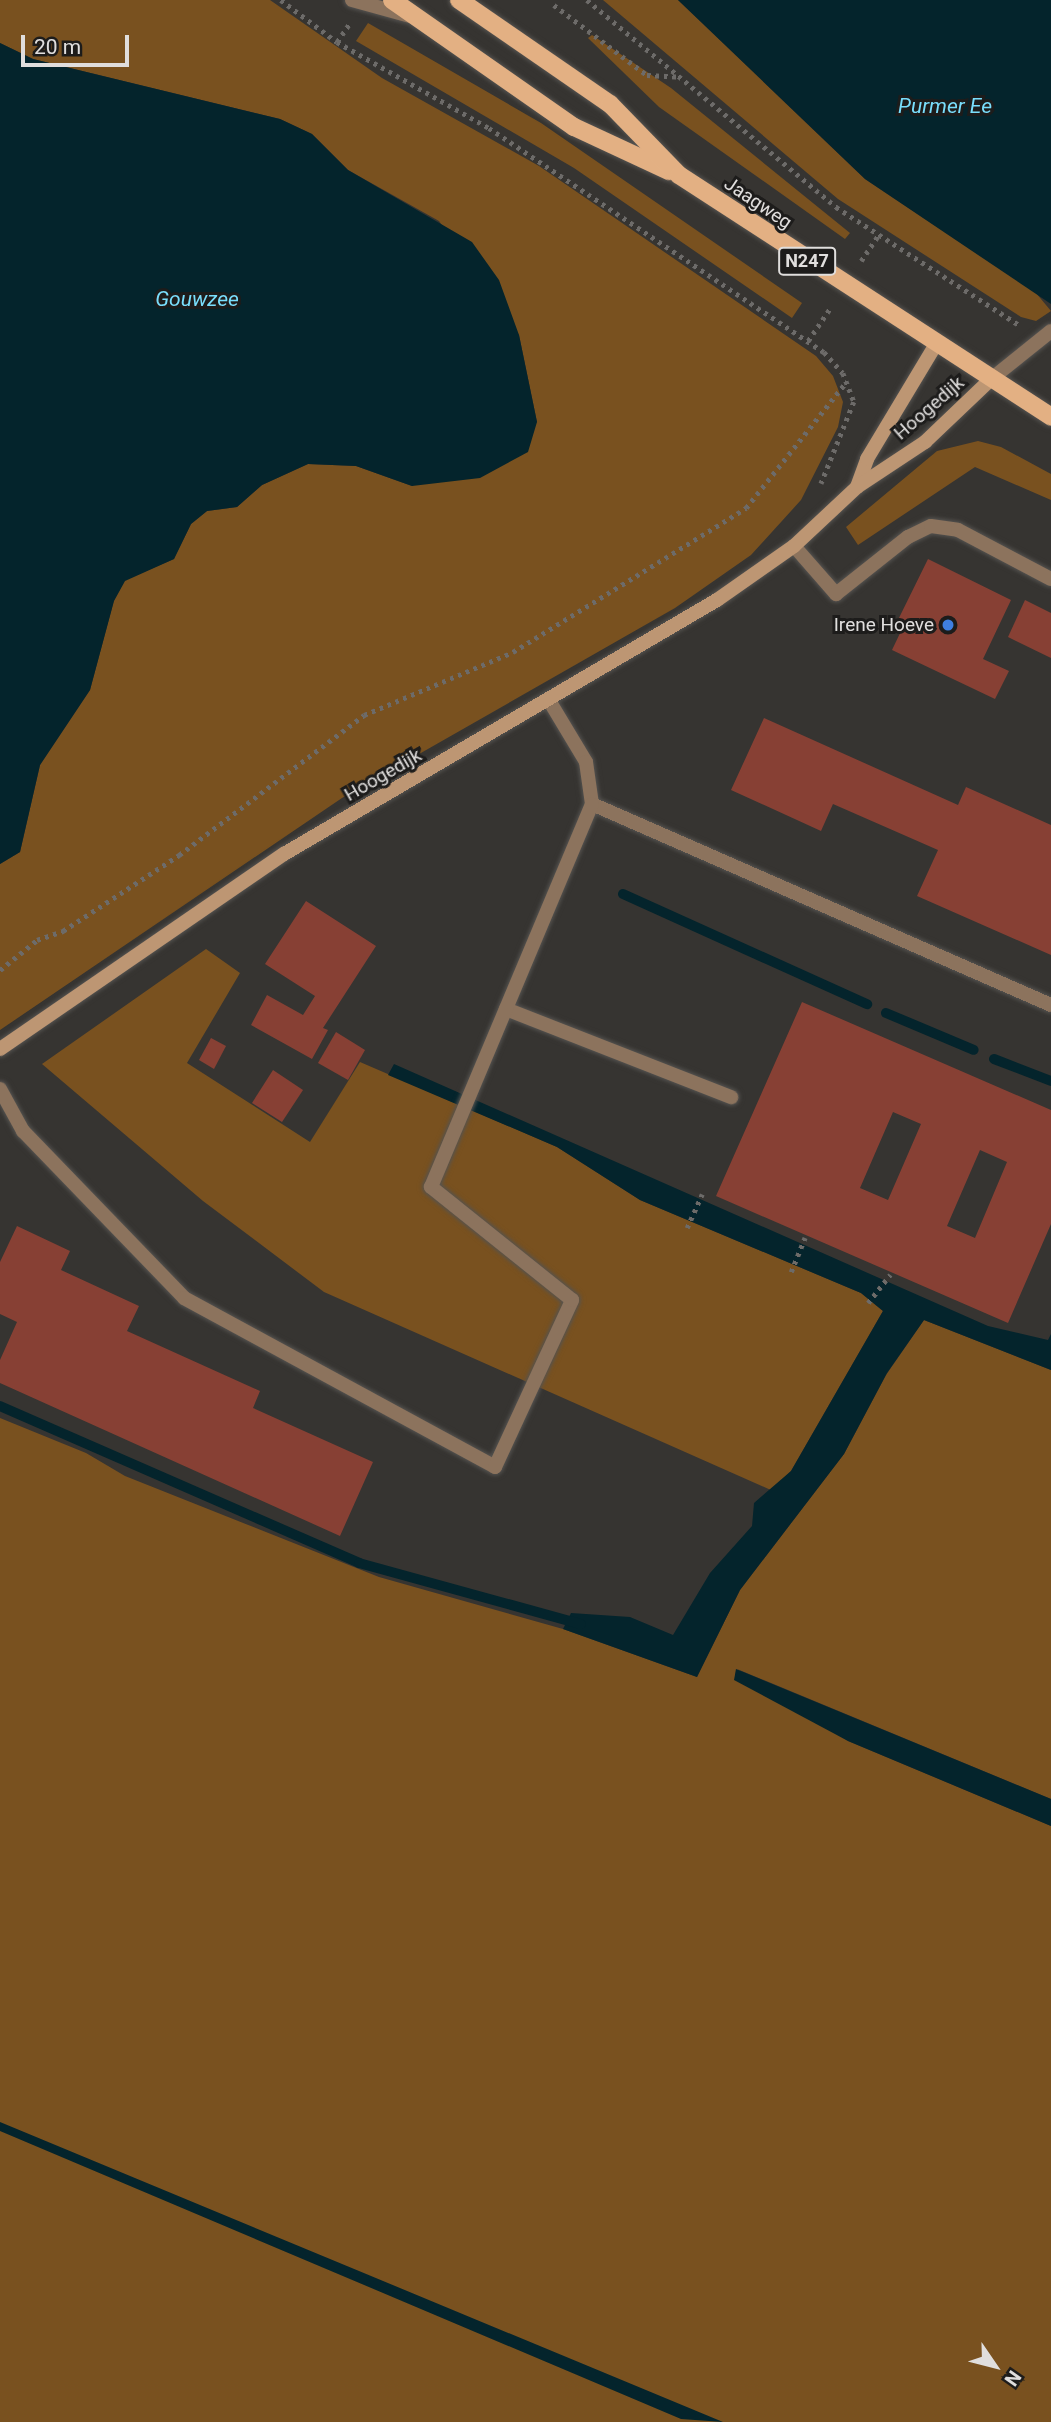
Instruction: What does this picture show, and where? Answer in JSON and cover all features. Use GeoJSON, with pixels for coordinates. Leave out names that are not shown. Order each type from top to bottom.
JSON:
{"type":"FeatureCollection","features":[{"type":"Feature","properties":{"kind":"main road","name":"N247"},"geometry":{"type":"LineString","coordinates":[[392,0],[574,127],[679,175]]}},
{"type":"Feature","properties":{"kind":"main road","name":"Jaagweg"},"geometry":{"type":"LineString","coordinates":[[459,0],[610,104],[679,175],[935,346],[1051,417]]}},
{"type":"Feature","properties":{"kind":"street"},"geometry":{"type":"LineString","coordinates":[[352,0],[417,18]]}},
{"type":"Feature","properties":{"kind":"street"},"geometry":{"type":"LineString","coordinates":[[990,380],[1047,334]]}},
{"type":"Feature","properties":{"kind":"street","name":"Hoogedijk"},"geometry":{"type":"LineString","coordinates":[[858,487],[867,459],[935,346]]}},
{"type":"Feature","properties":{"kind":"street","name":"Hoogedijk"},"geometry":{"type":"LineString","coordinates":[[0,1049],[284,853],[550,702],[717,600],[794,546],[858,487],[925,442],[990,380]]}},
{"type":"Feature","properties":{"kind":"street"},"geometry":{"type":"LineString","coordinates":[[794,546],[836,594],[908,537],[932,526],[958,530],[1051,579]]}},
{"type":"Feature","properties":{"kind":"street"},"geometry":{"type":"LineString","coordinates":[[0,1089],[23,1131],[184,1298],[495,1467],[572,1300],[431,1186],[592,804],[586,762],[550,702]]}},
{"type":"Feature","properties":{"kind":"street"},"geometry":{"type":"LineString","coordinates":[[592,804],[1051,1005]]}},
{"type":"Feature","properties":{"kind":"street"},"geometry":{"type":"LineString","coordinates":[[506,1009],[731,1097]]}},
{"type":"Feature","properties":{"kind":"path"},"geometry":{"type":"LineString","coordinates":[[281,0],[337,42],[489,128],[808,341],[847,381],[853,413],[816,494]]}},
{"type":"Feature","properties":{"kind":"path"},"geometry":{"type":"LineString","coordinates":[[587,0],[836,207],[1047,334]]}},
{"type":"Feature","properties":{"kind":"path"},"geometry":{"type":"LineString","coordinates":[[554,5],[647,75],[682,78]]}},
{"type":"Feature","properties":{"kind":"path"},"geometry":{"type":"LineString","coordinates":[[337,42],[352,20]]}},
{"type":"Feature","properties":{"kind":"path"},"geometry":{"type":"LineString","coordinates":[[0,970],[37,940],[63,931],[179,855],[364,715],[513,652],[746,508],[847,381]]}},
{"type":"Feature","properties":{"kind":"path"},"geometry":{"type":"LineString","coordinates":[[687,1228],[702,1194]]}},
{"type":"Feature","properties":{"kind":"path"},"geometry":{"type":"LineString","coordinates":[[791,1272],[805,1238]]}},
{"type":"Feature","properties":{"kind":"path"},"geometry":{"type":"LineString","coordinates":[[867,1303],[890,1276]]}},
{"type":"Feature","properties":{"kind":"shaded area"},"geometry":{"type":"Polygon","coordinates":[[[0,0],[270,0],[382,78],[539,166],[816,356],[833,376],[843,402],[838,427],[801,500],[751,555],[675,608],[342,798],[0,1030],[0,864],[20,852],[40,765],[90,690],[114,600],[125,580],[174,559],[191,524],[207,511],[237,507],[262,485],[308,464],[356,466],[412,486],[537,422],[519,335],[439,221],[348,170],[312,134],[280,119],[33,59],[0,43],[0,0]]]}},
{"type":"Feature","properties":{"kind":"shaded area"},"geometry":{"type":"Polygon","coordinates":[[[603,0],[678,0],[865,179],[1036,293],[1051,311],[1036,321],[1021,317],[838,199],[603,0]]]}},
{"type":"Feature","properties":{"kind":"shaded area"},"geometry":{"type":"Polygon","coordinates":[[[368,23],[541,123],[802,303],[792,318],[574,168],[356,41],[368,23]]]}},
{"type":"Feature","properties":{"kind":"shaded area"},"geometry":{"type":"Polygon","coordinates":[[[592,35],[671,88],[850,233],[845,239],[659,107],[588,38],[592,35]]]}},
{"type":"Feature","properties":{"kind":"shaded area"},"geometry":{"type":"Polygon","coordinates":[[[978,441],[1001,447],[1051,474],[1051,500],[975,467],[858,545],[846,527],[937,451],[978,441]]]}},
{"type":"Feature","properties":{"kind":"shaded area"},"geometry":{"type":"Polygon","coordinates":[[[206,949],[240,973],[187,1063],[310,1142],[360,1062],[557,1147],[640,1200],[861,1293],[883,1311],[791,1471],[773,1491],[324,1292],[203,1201],[42,1064],[206,949]]]}},
{"type":"Feature","properties":{"kind":"shaded area"},"geometry":{"type":"Polygon","coordinates":[[[924,1320],[1051,1370],[1051,1799],[737,1669],[848,1741],[1051,1826],[1051,2422],[0,2422],[0,1418],[86,1453],[125,1476],[379,1577],[563,1629],[697,1677],[740,1590],[844,1454],[886,1375],[924,1320]]]}},
{"type":"Feature","properties":{"kind":"water","name":"Purmer Ee"},"geometry":{"type":"Polygon","coordinates":[[[678,0],[1051,0],[1051,304],[865,179],[678,0]]]}},
{"type":"Feature","properties":{"kind":"water","name":"Gouwzee"},"geometry":{"type":"Polygon","coordinates":[[[0,43],[33,59],[280,119],[312,134],[348,170],[472,242],[499,280],[519,335],[537,422],[528,452],[480,478],[412,486],[356,466],[308,464],[262,485],[237,507],[207,511],[191,524],[174,559],[125,581],[114,601],[90,690],[40,765],[20,852],[0,864],[0,43]]]}},
{"type":"Feature","properties":{"kind":"water"},"geometry":{"type":"Polygon","coordinates":[[[394,1064],[988,1326],[1048,1340],[1051,1334],[1051,1370],[924,1320],[887,1373],[844,1454],[740,1590],[697,1677],[563,1629],[571,1613],[630,1617],[673,1635],[710,1573],[752,1526],[754,1503],[791,1471],[883,1311],[861,1293],[640,1200],[557,1147],[388,1075],[394,1064]]]}},
{"type":"Feature","properties":{"kind":"water"},"geometry":{"type":"Polygon","coordinates":[[[736,1669],[1051,1799],[1051,1826],[848,1741],[734,1680],[736,1669]]]}},
{"type":"Feature","properties":{"kind":"water"},"geometry":{"type":"Polygon","coordinates":[[[0,2122],[723,2422],[681,2419],[0,2131],[0,2122]]]}},
{"type":"Feature","properties":{"kind":"building"},"geometry":{"type":"Polygon","coordinates":[[[928,559],[1011,600],[983,659],[1009,671],[995,699],[892,650],[902,629],[895,626],[928,559]]]}},
{"type":"Feature","properties":{"kind":"building"},"geometry":{"type":"Polygon","coordinates":[[[1025,600],[1051,613],[1051,658],[1008,637],[1025,600]]]}},
{"type":"Feature","properties":{"kind":"building"},"geometry":{"type":"Polygon","coordinates":[[[764,718],[958,805],[966,787],[1051,825],[1051,955],[917,896],[938,850],[833,804],[821,831],[731,790],[764,718]]]}},
{"type":"Feature","properties":{"kind":"building"},"geometry":{"type":"Polygon","coordinates":[[[306,901],[376,946],[323,1028],[328,1030],[312,1059],[251,1025],[267,995],[303,1015],[315,996],[265,964],[306,901]]]}},
{"type":"Feature","properties":{"kind":"building"},"geometry":{"type":"Polygon","coordinates":[[[802,1002],[1051,1110],[1051,1224],[1008,1323],[716,1196],[802,1002]],[[893,1112],[860,1188],[888,1200],[921,1124],[893,1112]],[[980,1150],[947,1226],[975,1238],[1007,1162],[980,1150]]]}},
{"type":"Feature","properties":{"kind":"building"},"geometry":{"type":"Polygon","coordinates":[[[336,1032],[365,1050],[348,1080],[318,1063],[336,1032]]]}},
{"type":"Feature","properties":{"kind":"building"},"geometry":{"type":"Polygon","coordinates":[[[211,1038],[226,1046],[214,1069],[199,1060],[211,1038]]]}},
{"type":"Feature","properties":{"kind":"building"},"geometry":{"type":"Polygon","coordinates":[[[273,1070],[303,1090],[282,1122],[252,1103],[273,1070]]]}},
{"type":"Feature","properties":{"kind":"building"},"geometry":{"type":"Polygon","coordinates":[[[17,1226],[70,1251],[61,1270],[139,1306],[127,1331],[260,1391],[253,1408],[373,1462],[340,1536],[0,1383],[0,1360],[17,1322],[0,1314],[0,1262],[17,1226]]]}},
{"type":"Feature","properties":{"kind":"waterway"},"geometry":{"type":"LineString","coordinates":[[623,894],[867,1004]]}},
{"type":"Feature","properties":{"kind":"waterway"},"geometry":{"type":"LineString","coordinates":[[886,1013],[974,1050]]}},
{"type":"Feature","properties":{"kind":"waterway"},"geometry":{"type":"LineString","coordinates":[[994,1059],[1051,1081]]}},
{"type":"Feature","properties":{"kind":"waterway"},"geometry":{"type":"LineString","coordinates":[[0,1406],[359,1563],[581,1624]]}},
{"type":"Feature","properties":{"kind":"place","name":"Irene Hoeve"},"geometry":{"type":"Point","coordinates":[948,625]}}]}
